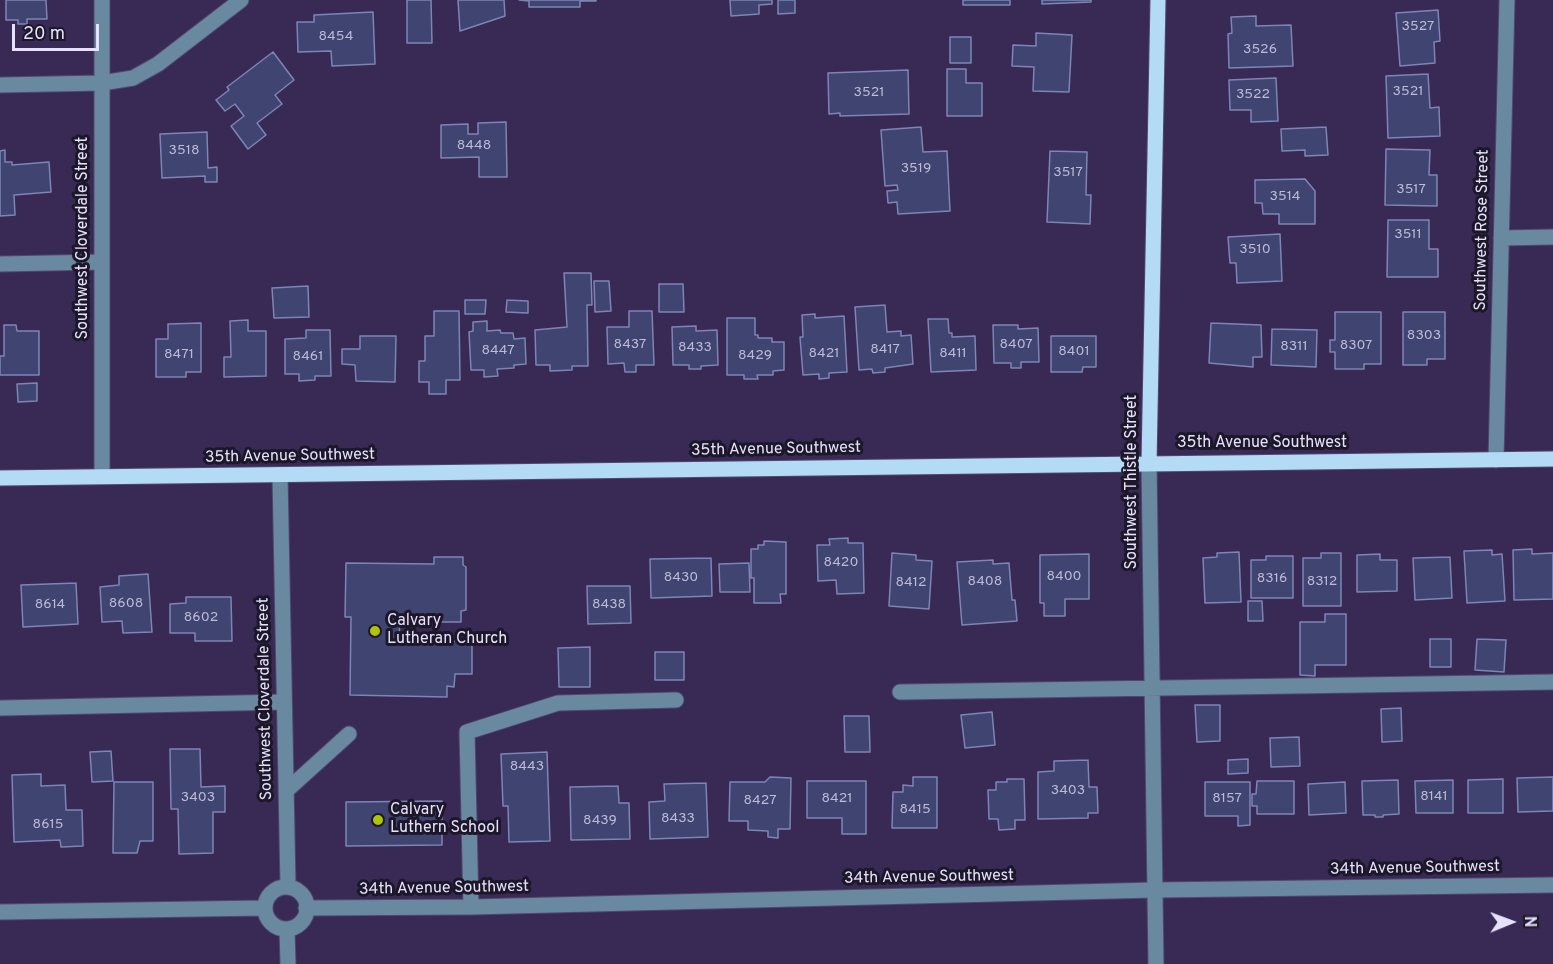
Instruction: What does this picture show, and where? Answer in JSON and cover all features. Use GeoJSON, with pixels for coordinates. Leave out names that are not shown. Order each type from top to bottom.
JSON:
{"type":"FeatureCollection","features":[{"type":"Feature","properties":{"kind":"main road","name":"Southwest Thistle Street"},"geometry":{"type":"LineString","coordinates":[[1149,463],[1158,0]]}},
{"type":"Feature","properties":{"kind":"main road","name":"35th Avenue Southwest"},"geometry":{"type":"LineString","coordinates":[[0,478],[1553,459]]}},
{"type":"Feature","properties":{"kind":"street","name":"Southwest Cloverdale Street"},"geometry":{"type":"LineString","coordinates":[[102,0],[102,476]]}},
{"type":"Feature","properties":{"kind":"street"},"geometry":{"type":"LineString","coordinates":[[0,85],[102,83],[128,80],[143,74],[241,0]]}},
{"type":"Feature","properties":{"kind":"street","name":"Southwest Rose Street"},"geometry":{"type":"LineString","coordinates":[[1496,460],[1507,0]]}},
{"type":"Feature","properties":{"kind":"street"},"geometry":{"type":"LineString","coordinates":[[1501,238],[1553,237]]}},
{"type":"Feature","properties":{"kind":"street"},"geometry":{"type":"LineString","coordinates":[[0,264],[102,262]]}},
{"type":"Feature","properties":{"kind":"street","name":"Southwest Thistle Street"},"geometry":{"type":"LineString","coordinates":[[1149,463],[1156,964]]}},
{"type":"Feature","properties":{"kind":"street","name":"Southwest Cloverdale Street"},"geometry":{"type":"LineString","coordinates":[[280,475],[288,886]]}},
{"type":"Feature","properties":{"kind":"street"},"geometry":{"type":"LineString","coordinates":[[900,692],[1553,682]]}},
{"type":"Feature","properties":{"kind":"street"},"geometry":{"type":"LineString","coordinates":[[471,907],[467,732],[558,703],[676,700]]}},
{"type":"Feature","properties":{"kind":"street"},"geometry":{"type":"LineString","coordinates":[[0,708],[284,702]]}},
{"type":"Feature","properties":{"kind":"street"},"geometry":{"type":"LineString","coordinates":[[286,791],[349,734]]}},
{"type":"Feature","properties":{"kind":"street","name":"34th Avenue Southwest"},"geometry":{"type":"LineString","coordinates":[[306,908],[471,907],[1155,891],[1553,885]]}},
{"type":"Feature","properties":{"kind":"street"},"geometry":{"type":"LineString","coordinates":[[288,886],[300,892],[304,898],[306,908],[304,919],[287,929],[278,928],[268,919],[265,908],[266,900],[270,894],[281,887],[288,886]]}},
{"type":"Feature","properties":{"kind":"street"},"geometry":{"type":"LineString","coordinates":[[0,912],[265,908]]}},
{"type":"Feature","properties":{"kind":"street"},"geometry":{"type":"LineString","coordinates":[[287,929],[288,964]]}},
{"type":"Feature","properties":{"kind":"building"},"geometry":{"type":"Polygon","coordinates":[[[6,0],[46,0],[47,19],[27,19],[27,24],[18,24],[18,20],[6,20],[6,0]]]}},
{"type":"Feature","properties":{"kind":"building"},"geometry":{"type":"Polygon","coordinates":[[[407,0],[431,0],[432,43],[407,43],[407,0]]]}},
{"type":"Feature","properties":{"kind":"building"},"geometry":{"type":"Polygon","coordinates":[[[458,0],[504,0],[505,16],[460,31],[458,0]]]}},
{"type":"Feature","properties":{"kind":"building"},"geometry":{"type":"Polygon","coordinates":[[[519,0],[596,1],[580,1],[580,7],[529,7],[529,1],[519,0]]]}},
{"type":"Feature","properties":{"kind":"building"},"geometry":{"type":"Polygon","coordinates":[[[730,0],[772,0],[772,4],[759,5],[759,14],[731,16],[730,0]]]}},
{"type":"Feature","properties":{"kind":"building"},"geometry":{"type":"Polygon","coordinates":[[[778,0],[795,0],[795,13],[778,14],[778,0]]]}},
{"type":"Feature","properties":{"kind":"building"},"geometry":{"type":"Polygon","coordinates":[[[963,0],[1010,0],[1010,5],[963,5],[963,0]]]}},
{"type":"Feature","properties":{"kind":"building"},"geometry":{"type":"Polygon","coordinates":[[[1042,0],[1091,0],[1091,2],[1042,4],[1042,0]]]}},
{"type":"Feature","properties":{"kind":"building"},"geometry":{"type":"Polygon","coordinates":[[[1438,10],[1440,41],[1434,42],[1435,63],[1400,66],[1396,13],[1438,10]]]}},
{"type":"Feature","properties":{"kind":"building"},"geometry":{"type":"Polygon","coordinates":[[[373,12],[375,64],[332,66],[331,51],[298,52],[297,22],[314,22],[314,15],[373,12]]]}},
{"type":"Feature","properties":{"kind":"building"},"geometry":{"type":"Polygon","coordinates":[[[1256,16],[1256,26],[1291,25],[1293,66],[1229,68],[1228,34],[1232,33],[1231,17],[1256,16]]]}},
{"type":"Feature","properties":{"kind":"building"},"geometry":{"type":"Polygon","coordinates":[[[1036,33],[1072,35],[1069,92],[1033,91],[1034,67],[1012,66],[1013,45],[1036,46],[1036,33]]]}},
{"type":"Feature","properties":{"kind":"building"},"geometry":{"type":"Polygon","coordinates":[[[950,37],[971,37],[971,63],[950,63],[950,37]]]}},
{"type":"Feature","properties":{"kind":"building"},"geometry":{"type":"Polygon","coordinates":[[[273,52],[294,80],[275,95],[282,104],[257,123],[266,135],[248,149],[231,126],[244,116],[235,104],[225,111],[216,100],[229,90],[227,87],[273,52]]]}},
{"type":"Feature","properties":{"kind":"building"},"geometry":{"type":"Polygon","coordinates":[[[947,69],[966,69],[966,83],[982,83],[982,116],[947,116],[947,69]]]}},
{"type":"Feature","properties":{"kind":"building"},"geometry":{"type":"Polygon","coordinates":[[[908,70],[909,114],[840,116],[840,113],[829,114],[828,73],[908,70]]]}},
{"type":"Feature","properties":{"kind":"building"},"geometry":{"type":"Polygon","coordinates":[[[1428,74],[1430,108],[1439,107],[1440,136],[1388,138],[1386,76],[1428,74]]]}},
{"type":"Feature","properties":{"kind":"building"},"geometry":{"type":"Polygon","coordinates":[[[1276,78],[1278,121],[1251,122],[1251,110],[1230,110],[1229,80],[1276,78]]]}},
{"type":"Feature","properties":{"kind":"building"},"geometry":{"type":"Polygon","coordinates":[[[506,122],[507,177],[479,177],[479,157],[441,158],[441,125],[468,124],[468,134],[478,134],[478,123],[506,122]]]}},
{"type":"Feature","properties":{"kind":"building"},"geometry":{"type":"Polygon","coordinates":[[[921,127],[923,152],[947,151],[950,211],[898,214],[897,202],[888,203],[887,191],[898,190],[897,185],[885,186],[881,130],[921,127]]]}},
{"type":"Feature","properties":{"kind":"building"},"geometry":{"type":"Polygon","coordinates":[[[1326,127],[1328,155],[1305,156],[1305,150],[1282,151],[1281,129],[1326,127]]]}},
{"type":"Feature","properties":{"kind":"building"},"geometry":{"type":"Polygon","coordinates":[[[207,132],[208,168],[217,167],[217,182],[205,182],[205,176],[162,178],[160,134],[207,132]]]}},
{"type":"Feature","properties":{"kind":"building"},"geometry":{"type":"Polygon","coordinates":[[[1386,149],[1430,150],[1429,175],[1437,175],[1437,206],[1385,205],[1386,149]]]}},
{"type":"Feature","properties":{"kind":"building"},"geometry":{"type":"Polygon","coordinates":[[[5,150],[5,162],[12,162],[12,165],[49,162],[51,192],[14,195],[15,215],[0,216],[0,151],[5,150]]]}},
{"type":"Feature","properties":{"kind":"building"},"geometry":{"type":"Polygon","coordinates":[[[1050,151],[1087,152],[1086,195],[1091,195],[1090,224],[1047,222],[1050,151]]]}},
{"type":"Feature","properties":{"kind":"building"},"geometry":{"type":"Polygon","coordinates":[[[1305,179],[1315,191],[1315,224],[1279,224],[1279,214],[1263,214],[1262,203],[1255,203],[1255,180],[1305,179]]]}},
{"type":"Feature","properties":{"kind":"building"},"geometry":{"type":"Polygon","coordinates":[[[1388,220],[1429,220],[1429,249],[1438,249],[1438,277],[1387,277],[1388,220]]]}},
{"type":"Feature","properties":{"kind":"building"},"geometry":{"type":"Polygon","coordinates":[[[1280,234],[1282,281],[1237,283],[1236,263],[1230,263],[1228,237],[1280,234]]]}},
{"type":"Feature","properties":{"kind":"building"},"geometry":{"type":"Polygon","coordinates":[[[564,273],[591,273],[592,305],[587,305],[588,366],[572,366],[572,370],[550,371],[550,365],[536,365],[535,330],[567,327],[564,273]]]}},
{"type":"Feature","properties":{"kind":"building"},"geometry":{"type":"Polygon","coordinates":[[[594,281],[609,281],[611,311],[595,312],[594,281]]]}},
{"type":"Feature","properties":{"kind":"building"},"geometry":{"type":"Polygon","coordinates":[[[659,284],[683,284],[684,312],[659,312],[659,284]]]}},
{"type":"Feature","properties":{"kind":"building"},"geometry":{"type":"Polygon","coordinates":[[[308,286],[309,317],[274,318],[272,288],[308,286]]]}},
{"type":"Feature","properties":{"kind":"building"},"geometry":{"type":"Polygon","coordinates":[[[465,300],[486,300],[485,314],[465,314],[465,300]]]}},
{"type":"Feature","properties":{"kind":"building"},"geometry":{"type":"Polygon","coordinates":[[[507,300],[528,301],[528,313],[506,312],[507,300]]]}},
{"type":"Feature","properties":{"kind":"building"},"geometry":{"type":"Polygon","coordinates":[[[885,305],[887,332],[901,331],[901,336],[911,335],[913,364],[885,368],[885,372],[873,373],[872,369],[859,370],[855,307],[885,305]]]}},
{"type":"Feature","properties":{"kind":"building"},"geometry":{"type":"Polygon","coordinates":[[[434,311],[459,311],[460,380],[446,380],[446,394],[429,394],[429,382],[419,382],[419,361],[425,361],[425,336],[434,336],[434,311]]]}},
{"type":"Feature","properties":{"kind":"building"},"geometry":{"type":"Polygon","coordinates":[[[629,311],[652,311],[654,365],[636,365],[636,372],[625,372],[624,363],[608,364],[607,327],[629,327],[629,311]]]}},
{"type":"Feature","properties":{"kind":"building"},"geometry":{"type":"Polygon","coordinates":[[[1335,312],[1381,312],[1381,364],[1364,364],[1364,369],[1335,369],[1335,352],[1330,352],[1330,340],[1335,340],[1335,312]]]}},
{"type":"Feature","properties":{"kind":"building"},"geometry":{"type":"Polygon","coordinates":[[[1403,312],[1445,312],[1445,359],[1427,359],[1427,365],[1403,365],[1403,312]]]}},
{"type":"Feature","properties":{"kind":"building"},"geometry":{"type":"Polygon","coordinates":[[[815,314],[815,318],[844,316],[847,372],[829,373],[829,378],[819,379],[819,374],[803,375],[800,337],[803,337],[802,315],[815,314]]]}},
{"type":"Feature","properties":{"kind":"building"},"geometry":{"type":"Polygon","coordinates":[[[727,318],[755,318],[755,335],[758,335],[758,338],[772,338],[772,342],[784,342],[784,370],[773,371],[773,375],[757,375],[758,379],[744,379],[744,375],[727,375],[727,318]]]}},
{"type":"Feature","properties":{"kind":"building"},"geometry":{"type":"Polygon","coordinates":[[[928,319],[948,319],[949,333],[952,333],[952,337],[975,336],[976,370],[931,372],[928,319]]]}},
{"type":"Feature","properties":{"kind":"building"},"geometry":{"type":"Polygon","coordinates":[[[248,320],[248,331],[266,331],[266,376],[224,377],[224,357],[231,357],[230,321],[248,320]]]}},
{"type":"Feature","properties":{"kind":"building"},"geometry":{"type":"Polygon","coordinates":[[[487,321],[487,331],[500,330],[501,333],[513,333],[514,339],[525,338],[526,364],[514,365],[514,368],[497,369],[498,376],[484,377],[484,370],[471,370],[469,332],[473,331],[473,322],[487,321]]]}},
{"type":"Feature","properties":{"kind":"building"},"geometry":{"type":"Polygon","coordinates":[[[201,323],[201,372],[186,372],[186,377],[156,377],[156,339],[168,339],[168,324],[201,323]]]}},
{"type":"Feature","properties":{"kind":"building"},"geometry":{"type":"Polygon","coordinates":[[[1211,323],[1261,325],[1262,357],[1253,357],[1253,367],[1209,363],[1211,323]]]}},
{"type":"Feature","properties":{"kind":"building"},"geometry":{"type":"Polygon","coordinates":[[[4,325],[16,325],[17,331],[39,331],[39,375],[0,375],[0,356],[4,356],[4,325]]]}},
{"type":"Feature","properties":{"kind":"building"},"geometry":{"type":"Polygon","coordinates":[[[993,325],[1018,325],[1018,329],[1038,328],[1039,362],[1021,362],[1021,368],[1011,368],[1011,363],[994,363],[993,325]]]}},
{"type":"Feature","properties":{"kind":"building"},"geometry":{"type":"Polygon","coordinates":[[[696,326],[696,331],[717,330],[718,365],[689,369],[689,365],[673,365],[672,327],[696,326]]]}},
{"type":"Feature","properties":{"kind":"building"},"geometry":{"type":"Polygon","coordinates":[[[1272,329],[1317,330],[1316,367],[1271,365],[1272,329]]]}},
{"type":"Feature","properties":{"kind":"building"},"geometry":{"type":"Polygon","coordinates":[[[306,330],[330,330],[331,376],[315,376],[315,380],[299,381],[299,374],[285,374],[285,339],[306,338],[306,330]]]}},
{"type":"Feature","properties":{"kind":"building"},"geometry":{"type":"Polygon","coordinates":[[[360,336],[396,336],[395,382],[356,381],[355,365],[342,364],[342,349],[360,349],[360,336]]]}},
{"type":"Feature","properties":{"kind":"building"},"geometry":{"type":"Polygon","coordinates":[[[1051,336],[1096,336],[1096,367],[1083,367],[1082,372],[1051,372],[1051,336]]]}},
{"type":"Feature","properties":{"kind":"building"},"geometry":{"type":"Polygon","coordinates":[[[37,383],[37,401],[18,402],[17,384],[37,383]]]}},
{"type":"Feature","properties":{"kind":"building"},"geometry":{"type":"Polygon","coordinates":[[[848,538],[848,543],[863,543],[864,593],[837,594],[836,580],[818,581],[817,545],[830,545],[829,539],[848,538]]]}},
{"type":"Feature","properties":{"kind":"building"},"geometry":{"type":"Polygon","coordinates":[[[764,541],[786,542],[786,594],[780,594],[781,603],[754,603],[751,549],[758,549],[758,545],[764,545],[764,541]]]}},
{"type":"Feature","properties":{"kind":"building"},"geometry":{"type":"Polygon","coordinates":[[[1532,549],[1532,554],[1553,553],[1553,599],[1514,600],[1513,550],[1532,549]]]}},
{"type":"Feature","properties":{"kind":"building"},"geometry":{"type":"Polygon","coordinates":[[[1492,550],[1492,555],[1502,554],[1505,601],[1467,603],[1464,551],[1492,550]]]}},
{"type":"Feature","properties":{"kind":"building"},"geometry":{"type":"Polygon","coordinates":[[[1239,552],[1241,602],[1205,603],[1203,558],[1217,557],[1217,553],[1239,552]]]}},
{"type":"Feature","properties":{"kind":"building"},"geometry":{"type":"Polygon","coordinates":[[[892,553],[916,555],[916,560],[932,561],[929,609],[889,606],[892,553]]]}},
{"type":"Feature","properties":{"kind":"building"},"geometry":{"type":"Polygon","coordinates":[[[1321,553],[1341,553],[1341,606],[1303,606],[1303,558],[1321,558],[1321,553]]]}},
{"type":"Feature","properties":{"kind":"building"},"geometry":{"type":"Polygon","coordinates":[[[1089,554],[1089,599],[1065,599],[1065,616],[1044,616],[1044,603],[1040,603],[1040,555],[1089,554]]]}},
{"type":"Feature","properties":{"kind":"building"},"geometry":{"type":"Polygon","coordinates":[[[1380,554],[1380,560],[1397,560],[1397,591],[1357,592],[1357,555],[1380,554]]]}},
{"type":"Feature","properties":{"kind":"building"},"geometry":{"type":"Polygon","coordinates":[[[1266,556],[1293,556],[1293,598],[1251,598],[1251,560],[1266,560],[1266,556]]]}},
{"type":"Feature","properties":{"kind":"building","name":"Calvary Lutheran Church"},"geometry":{"type":"Polygon","coordinates":[[[434,557],[463,557],[463,565],[466,567],[466,610],[461,611],[461,622],[439,622],[439,617],[400,617],[399,641],[472,641],[472,674],[455,674],[454,687],[447,686],[447,697],[350,695],[351,617],[345,617],[346,563],[434,564],[434,557]]]}},
{"type":"Feature","properties":{"kind":"building"},"geometry":{"type":"Polygon","coordinates":[[[1450,557],[1452,598],[1415,600],[1413,558],[1450,557]]]}},
{"type":"Feature","properties":{"kind":"building"},"geometry":{"type":"Polygon","coordinates":[[[711,558],[712,596],[651,598],[650,559],[711,558]]]}},
{"type":"Feature","properties":{"kind":"building"},"geometry":{"type":"Polygon","coordinates":[[[993,560],[993,564],[1009,563],[1012,600],[1015,600],[1017,621],[962,625],[957,562],[993,560]]]}},
{"type":"Feature","properties":{"kind":"building"},"geometry":{"type":"Polygon","coordinates":[[[749,563],[750,592],[720,592],[719,564],[749,563]]]}},
{"type":"Feature","properties":{"kind":"building"},"geometry":{"type":"Polygon","coordinates":[[[148,574],[152,632],[123,633],[122,621],[102,622],[100,587],[119,585],[119,576],[148,574]]]}},
{"type":"Feature","properties":{"kind":"building"},"geometry":{"type":"Polygon","coordinates":[[[76,583],[78,624],[23,627],[21,585],[76,583]]]}},
{"type":"Feature","properties":{"kind":"building"},"geometry":{"type":"Polygon","coordinates":[[[587,586],[630,586],[631,623],[588,624],[587,586]]]}},
{"type":"Feature","properties":{"kind":"building"},"geometry":{"type":"Polygon","coordinates":[[[186,597],[231,597],[232,641],[195,641],[195,633],[170,633],[170,604],[186,603],[186,597]]]}},
{"type":"Feature","properties":{"kind":"building"},"geometry":{"type":"Polygon","coordinates":[[[1248,601],[1262,601],[1263,621],[1248,621],[1248,601]]]}},
{"type":"Feature","properties":{"kind":"building"},"geometry":{"type":"Polygon","coordinates":[[[1325,614],[1346,614],[1346,665],[1315,665],[1315,676],[1300,675],[1300,622],[1325,622],[1325,614]]]}},
{"type":"Feature","properties":{"kind":"building"},"geometry":{"type":"Polygon","coordinates":[[[1430,639],[1451,639],[1451,667],[1430,667],[1430,639]]]}},
{"type":"Feature","properties":{"kind":"building"},"geometry":{"type":"Polygon","coordinates":[[[1477,639],[1506,640],[1504,672],[1475,670],[1477,639]]]}},
{"type":"Feature","properties":{"kind":"building"},"geometry":{"type":"Polygon","coordinates":[[[590,647],[590,687],[559,687],[558,648],[590,647]]]}},
{"type":"Feature","properties":{"kind":"building"},"geometry":{"type":"Polygon","coordinates":[[[655,652],[684,652],[684,680],[655,680],[655,652]]]}},
{"type":"Feature","properties":{"kind":"building"},"geometry":{"type":"Polygon","coordinates":[[[1195,705],[1220,705],[1220,741],[1197,742],[1195,705]]]}},
{"type":"Feature","properties":{"kind":"building"},"geometry":{"type":"Polygon","coordinates":[[[1401,708],[1402,741],[1382,742],[1381,709],[1401,708]]]}},
{"type":"Feature","properties":{"kind":"building"},"geometry":{"type":"Polygon","coordinates":[[[992,712],[995,745],[965,748],[961,715],[992,712]]]}},
{"type":"Feature","properties":{"kind":"building"},"geometry":{"type":"Polygon","coordinates":[[[844,716],[869,716],[870,752],[845,752],[844,716]]]}},
{"type":"Feature","properties":{"kind":"building"},"geometry":{"type":"Polygon","coordinates":[[[1299,737],[1300,766],[1271,767],[1270,738],[1299,737]]]}},
{"type":"Feature","properties":{"kind":"building"},"geometry":{"type":"Polygon","coordinates":[[[170,749],[200,749],[201,787],[225,786],[225,812],[213,812],[213,853],[179,854],[178,809],[171,809],[170,749]]]}},
{"type":"Feature","properties":{"kind":"building"},"geometry":{"type":"Polygon","coordinates":[[[111,751],[113,781],[92,782],[90,752],[111,751]]]}},
{"type":"Feature","properties":{"kind":"building"},"geometry":{"type":"Polygon","coordinates":[[[547,752],[550,841],[509,842],[508,806],[503,806],[501,754],[547,752]]]}},
{"type":"Feature","properties":{"kind":"building"},"geometry":{"type":"Polygon","coordinates":[[[1248,759],[1248,773],[1228,774],[1228,760],[1248,759]]]}},
{"type":"Feature","properties":{"kind":"building"},"geometry":{"type":"Polygon","coordinates":[[[1088,760],[1089,787],[1097,787],[1098,813],[1088,813],[1088,818],[1038,819],[1038,772],[1054,771],[1054,761],[1088,760]]]}},
{"type":"Feature","properties":{"kind":"building"},"geometry":{"type":"Polygon","coordinates":[[[41,774],[41,786],[65,785],[66,810],[82,810],[83,846],[61,847],[60,840],[14,842],[12,775],[41,774]]]}},
{"type":"Feature","properties":{"kind":"building"},"geometry":{"type":"Polygon","coordinates":[[[770,777],[791,778],[790,829],[778,829],[778,838],[768,837],[768,831],[748,830],[748,821],[729,821],[730,782],[765,782],[770,777]]]}},
{"type":"Feature","properties":{"kind":"building"},"geometry":{"type":"Polygon","coordinates":[[[913,777],[937,777],[937,828],[892,828],[893,792],[903,792],[903,785],[913,786],[913,777]]]}},
{"type":"Feature","properties":{"kind":"building"},"geometry":{"type":"Polygon","coordinates":[[[1553,777],[1553,811],[1518,812],[1517,778],[1553,777]]]}},
{"type":"Feature","properties":{"kind":"building"},"geometry":{"type":"Polygon","coordinates":[[[1007,779],[1024,779],[1025,820],[1015,820],[1015,829],[999,830],[998,819],[989,819],[988,790],[996,790],[996,782],[1007,782],[1007,779]]]}},
{"type":"Feature","properties":{"kind":"building"},"geometry":{"type":"Polygon","coordinates":[[[1503,779],[1503,813],[1468,813],[1468,780],[1503,779]]]}},
{"type":"Feature","properties":{"kind":"building"},"geometry":{"type":"Polygon","coordinates":[[[1398,780],[1399,814],[1383,815],[1383,817],[1363,815],[1362,781],[1398,780]]]}},
{"type":"Feature","properties":{"kind":"building"},"geometry":{"type":"Polygon","coordinates":[[[1453,780],[1453,813],[1416,813],[1415,781],[1453,780]]]}},
{"type":"Feature","properties":{"kind":"building"},"geometry":{"type":"Polygon","coordinates":[[[807,781],[866,781],[866,834],[842,834],[842,818],[807,818],[807,781]]]}},
{"type":"Feature","properties":{"kind":"building"},"geometry":{"type":"Polygon","coordinates":[[[1257,781],[1294,781],[1294,814],[1257,814],[1257,806],[1252,806],[1252,794],[1256,794],[1257,781]]]}},
{"type":"Feature","properties":{"kind":"building"},"geometry":{"type":"Polygon","coordinates":[[[114,782],[153,782],[153,841],[140,841],[137,853],[113,853],[114,782]]]}},
{"type":"Feature","properties":{"kind":"building"},"geometry":{"type":"Polygon","coordinates":[[[1205,782],[1250,782],[1250,825],[1238,826],[1238,816],[1205,816],[1205,782]]]}},
{"type":"Feature","properties":{"kind":"building"},"geometry":{"type":"Polygon","coordinates":[[[1345,782],[1346,813],[1309,815],[1308,784],[1345,782]]]}},
{"type":"Feature","properties":{"kind":"building"},"geometry":{"type":"Polygon","coordinates":[[[706,783],[708,837],[650,839],[649,802],[665,801],[664,784],[706,783]]]}},
{"type":"Feature","properties":{"kind":"building"},"geometry":{"type":"Polygon","coordinates":[[[618,786],[619,803],[629,803],[630,839],[571,840],[570,787],[618,786]]]}},
{"type":"Feature","properties":{"kind":"building"},"geometry":{"type":"Polygon","coordinates":[[[442,801],[442,845],[346,846],[346,802],[442,801]]]}},
{"type":"Feature","properties":{"kind":"place","name":"Calvary Lutheran Church"},"geometry":{"type":"Point","coordinates":[375,631]}},
{"type":"Feature","properties":{"kind":"place","name":"Calvary Luthern School"},"geometry":{"type":"Point","coordinates":[378,820]}}]}
